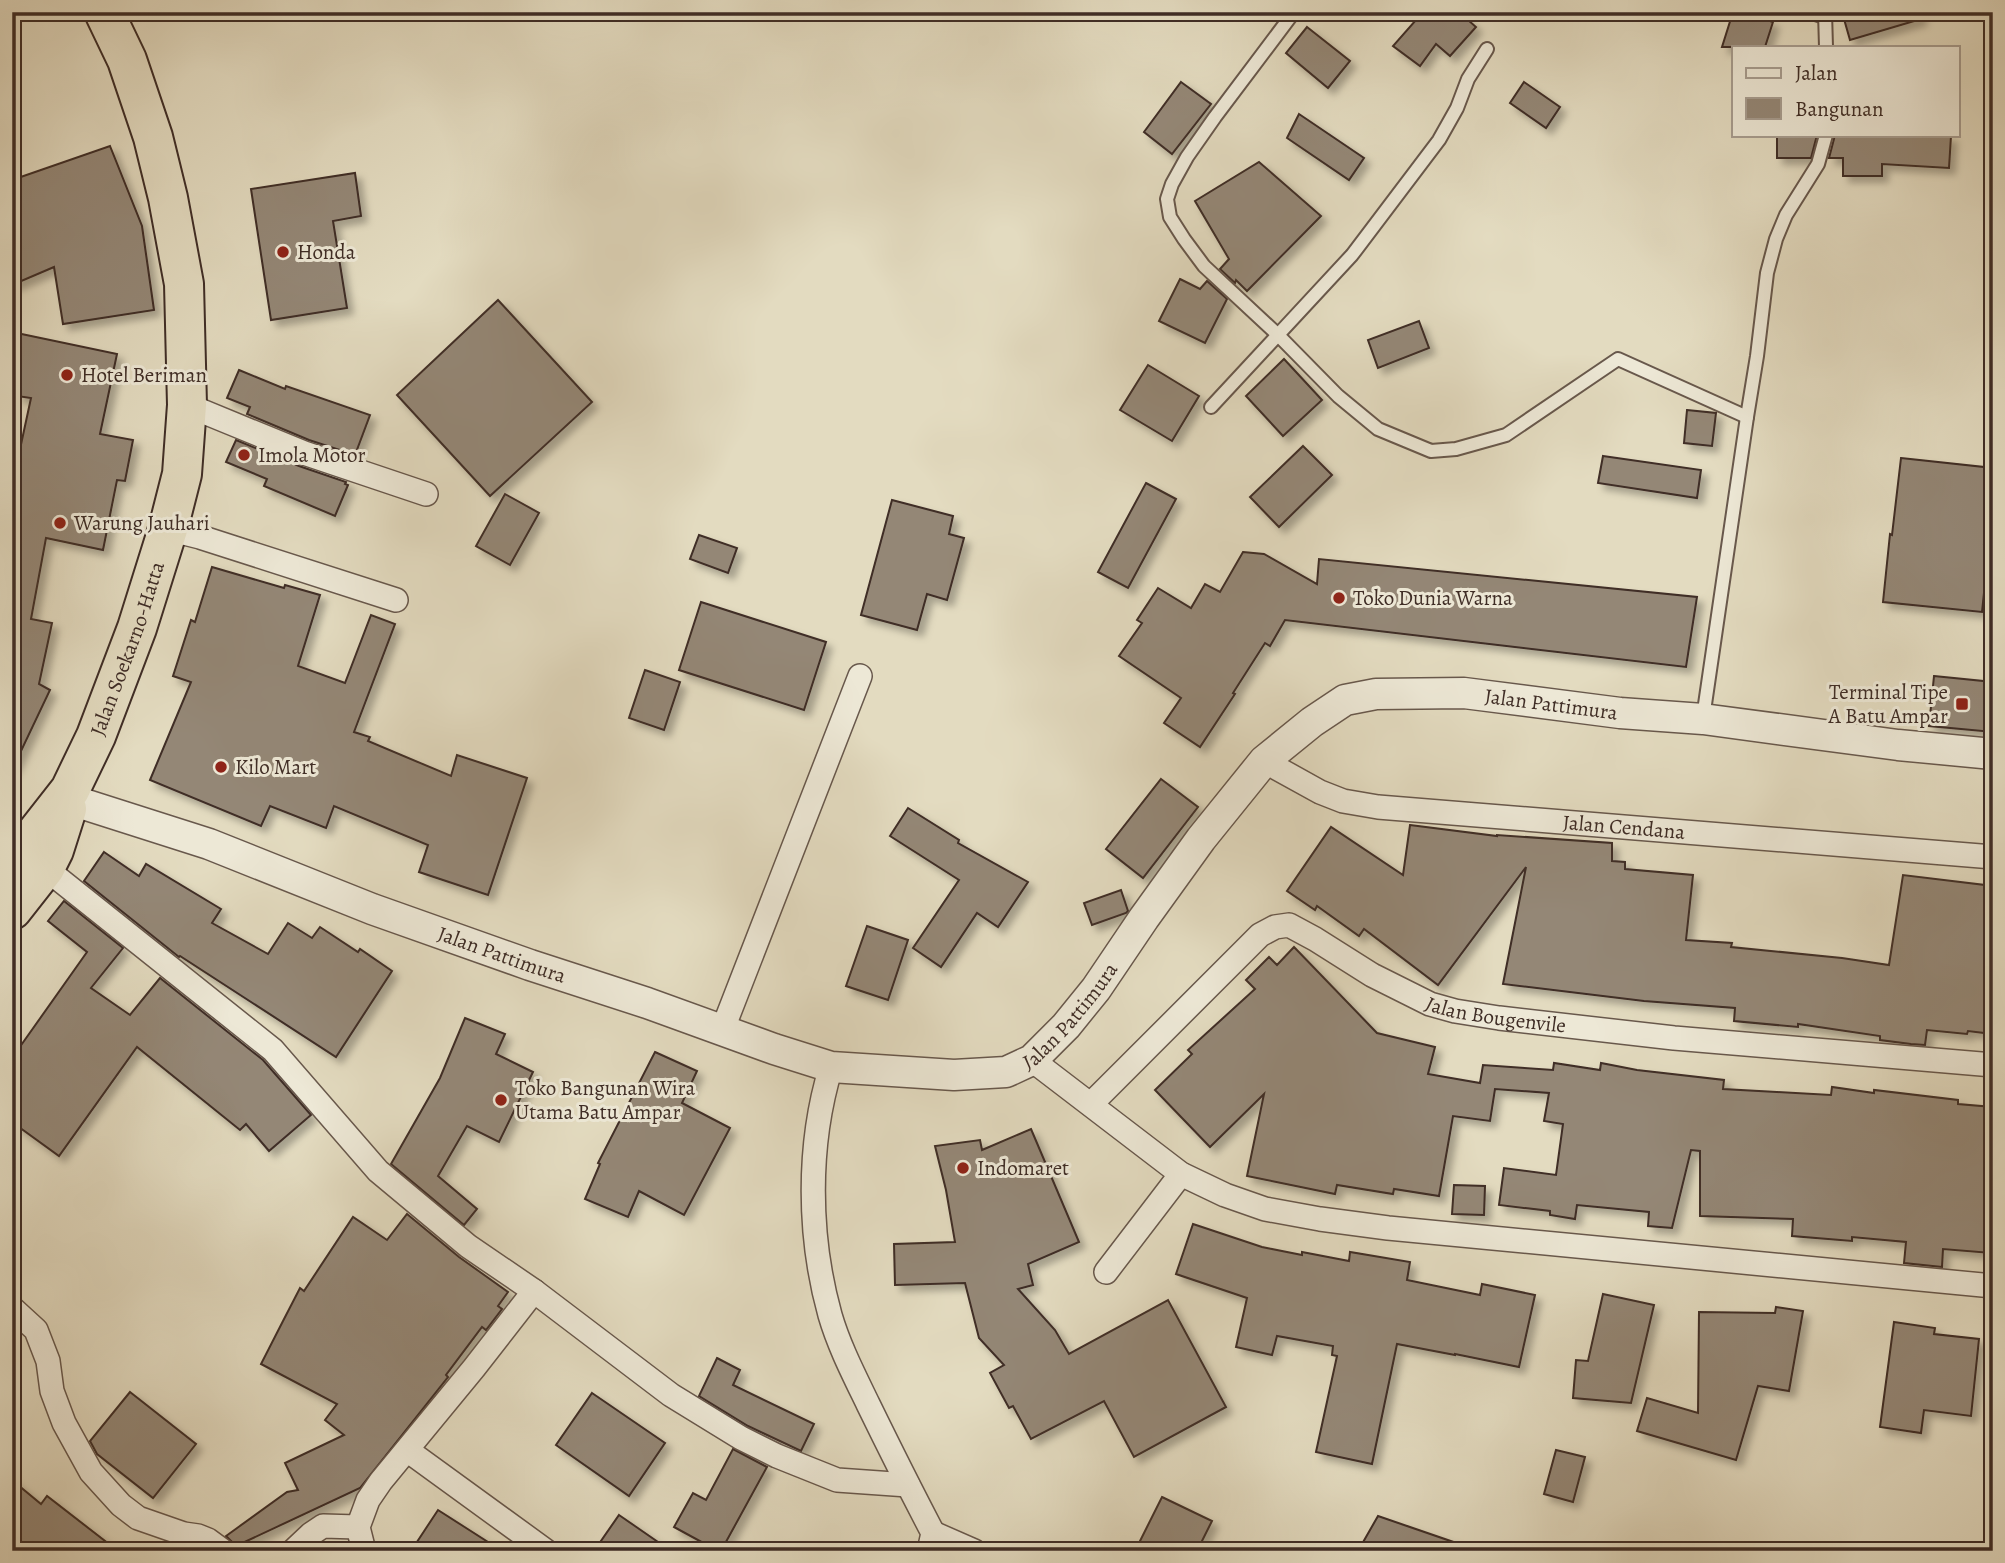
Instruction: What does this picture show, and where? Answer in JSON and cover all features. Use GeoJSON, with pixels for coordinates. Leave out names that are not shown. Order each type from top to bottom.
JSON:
{"type":"FeatureCollection","features":[{"type":"Feature","properties":{"kind":"highway","name":"Jalan Soekarno-Hatta"},"geometry":{"type":"LineString","coordinates":[[12,910],[29,866],[54,850],[68,796],[96,736],[137,628],[182,474],[187,405],[184,284],[153,136],[131,73],[104,12]]}},
{"type":"Feature","properties":{"kind":"street"},"geometry":{"type":"LineString","coordinates":[[187,405],[304,453],[426,494]]}},
{"type":"Feature","properties":{"kind":"street"},"geometry":{"type":"LineString","coordinates":[[168,529],[396,600]]}},
{"type":"Feature","properties":{"kind":"street"},"geometry":{"type":"LineString","coordinates":[[722,1031],[860,676]]}},
{"type":"Feature","properties":{"kind":"street","name":"Jalan Pattimura"},"geometry":{"type":"LineString","coordinates":[[68,796],[209,844],[372,909],[530,965],[831,1066],[954,1075],[1006,1072],[1032,1059],[1066,1026],[1096,989],[1201,839],[1264,761],[1312,722],[1345,700],[1376,694],[1464,694],[1993,754]]}},
{"type":"Feature","properties":{"kind":"street","name":"Jalan Cendana"},"geometry":{"type":"LineString","coordinates":[[1264,761],[1320,792],[1343,801],[1378,807],[1993,857]]}},
{"type":"Feature","properties":{"kind":"street"},"geometry":{"type":"LineString","coordinates":[[29,866],[273,1050],[378,1171],[468,1246],[534,1291],[671,1395],[741,1438],[837,1480],[908,1485]]}},
{"type":"Feature","properties":{"kind":"street","name":"Jalan Bougenvile"},"geometry":{"type":"LineString","coordinates":[[1091,1104],[1260,935],[1275,927],[1290,926],[1372,975],[1430,1004],[1455,1011],[1674,1038],[1993,1065]]}},
{"type":"Feature","properties":{"kind":"street"},"geometry":{"type":"LineString","coordinates":[[1032,1059],[1181,1174],[1225,1195],[1265,1209],[1320,1219],[1551,1244],[1993,1286]]}},
{"type":"Feature","properties":{"kind":"street"},"geometry":{"type":"LineString","coordinates":[[831,1066],[822,1097],[814,1206],[819,1267],[831,1317],[845,1357],[908,1485],[931,1542],[974,1551]]}},
{"type":"Feature","properties":{"kind":"street"},"geometry":{"type":"LineString","coordinates":[[1106,1272],[1181,1174]]}},
{"type":"Feature","properties":{"kind":"street"},"geometry":{"type":"LineString","coordinates":[[364,1551],[358,1527],[368,1500],[534,1291]]}},
{"type":"Feature","properties":{"kind":"street"},"geometry":{"type":"LineString","coordinates":[[12,1308],[36,1330],[48,1361],[52,1391],[64,1423],[91,1472],[121,1505],[138,1518],[184,1534],[208,1539],[223,1551]]}},
{"type":"Feature","properties":{"kind":"street"},"geometry":{"type":"LineString","coordinates":[[407,1450],[546,1551]]}},
{"type":"Feature","properties":{"kind":"street"},"geometry":{"type":"LineString","coordinates":[[293,1551],[323,1526],[358,1527]]}},
{"type":"Feature","properties":{"kind":"lane"},"geometry":{"type":"LineString","coordinates":[[1294,12],[1187,157],[1167,199],[1170,217],[1204,265],[1338,396],[1378,429],[1432,451],[1456,449],[1506,435],[1618,359],[1747,417]]}},
{"type":"Feature","properties":{"kind":"lane"},"geometry":{"type":"LineString","coordinates":[[1809,12],[1824,15],[1826,46]]}},
{"type":"Feature","properties":{"kind":"lane"},"geometry":{"type":"LineString","coordinates":[[1212,407],[1352,255],[1439,140],[1457,108],[1468,79],[1487,49]]}},
{"type":"Feature","properties":{"kind":"lane"},"geometry":{"type":"LineString","coordinates":[[1703,719],[1767,273],[1786,215],[1818,163],[1826,136]]}},
{"type":"Feature","properties":{"kind":"building"},"geometry":{"type":"Polygon","coordinates":[[[1423,12],[1459,12],[1476,27],[1450,56],[1436,44],[1420,66],[1393,46],[1423,12]]]}},
{"type":"Feature","properties":{"kind":"building"},"geometry":{"type":"Polygon","coordinates":[[[1733,12],[1742,12],[1773,22],[1765,46],[1722,47],[1733,12]]]}},
{"type":"Feature","properties":{"kind":"building"},"geometry":{"type":"Polygon","coordinates":[[[1842,12],[1920,12],[1921,19],[1850,40],[1842,12]]]}},
{"type":"Feature","properties":{"kind":"building"},"geometry":{"type":"Polygon","coordinates":[[[1307,27],[1350,61],[1328,88],[1286,53],[1307,27]]]}},
{"type":"Feature","properties":{"kind":"building"},"geometry":{"type":"Polygon","coordinates":[[[1181,82],[1211,104],[1172,154],[1144,132],[1181,82]]]}},
{"type":"Feature","properties":{"kind":"building"},"geometry":{"type":"Polygon","coordinates":[[[1524,82],[1560,107],[1546,128],[1510,103],[1524,82]]]}},
{"type":"Feature","properties":{"kind":"building"},"geometry":{"type":"Polygon","coordinates":[[[1299,114],[1364,158],[1349,180],[1287,138],[1299,114]]]}},
{"type":"Feature","properties":{"kind":"building"},"geometry":{"type":"Polygon","coordinates":[[[1777,136],[1817,136],[1811,158],[1777,158],[1777,136]]]}},
{"type":"Feature","properties":{"kind":"building"},"geometry":{"type":"Polygon","coordinates":[[[1835,136],[1951,136],[1949,168],[1882,164],[1882,176],[1843,176],[1843,158],[1829,158],[1835,136]]]}},
{"type":"Feature","properties":{"kind":"building"},"geometry":{"type":"Polygon","coordinates":[[[110,146],[142,226],[154,310],[63,324],[54,267],[12,285],[12,180],[110,146]]]}},
{"type":"Feature","properties":{"kind":"building"},"geometry":{"type":"Polygon","coordinates":[[[1259,162],[1321,216],[1247,291],[1220,269],[1229,259],[1195,201],[1259,162]]]}},
{"type":"Feature","properties":{"kind":"building"},"geometry":{"type":"Polygon","coordinates":[[[355,173],[361,216],[333,221],[347,308],[271,320],[251,189],[355,173]]]}},
{"type":"Feature","properties":{"kind":"building"},"geometry":{"type":"Polygon","coordinates":[[[1180,279],[1200,289],[1207,281],[1227,299],[1205,343],[1159,321],[1180,279]]]}},
{"type":"Feature","properties":{"kind":"building"},"geometry":{"type":"Polygon","coordinates":[[[498,300],[592,402],[490,496],[397,395],[498,300]]]}},
{"type":"Feature","properties":{"kind":"building"},"geometry":{"type":"Polygon","coordinates":[[[1419,321],[1429,348],[1378,368],[1368,340],[1419,321]]]}},
{"type":"Feature","properties":{"kind":"building"},"geometry":{"type":"Polygon","coordinates":[[[12,332],[117,354],[100,434],[133,440],[125,481],[117,480],[103,550],[46,538],[31,619],[52,623],[39,684],[50,690],[12,770],[12,514],[20,478],[14,477],[31,398],[17,396],[19,385],[12,383],[12,332]]]}},
{"type":"Feature","properties":{"kind":"building"},"geometry":{"type":"Polygon","coordinates":[[[1284,359],[1322,400],[1283,436],[1246,396],[1284,359]]]}},
{"type":"Feature","properties":{"kind":"building"},"geometry":{"type":"Polygon","coordinates":[[[1148,365],[1199,396],[1172,441],[1120,410],[1148,365]]]}},
{"type":"Feature","properties":{"kind":"building"},"geometry":{"type":"Polygon","coordinates":[[[239,370],[285,389],[286,386],[370,415],[355,455],[309,440],[247,414],[250,407],[227,398],[239,370]]]}},
{"type":"Feature","properties":{"kind":"building"},"geometry":{"type":"Polygon","coordinates":[[[1687,410],[1716,413],[1712,446],[1684,443],[1687,410]]]}},
{"type":"Feature","properties":{"kind":"building"},"geometry":{"type":"Polygon","coordinates":[[[236,440],[346,482],[348,485],[335,516],[264,486],[267,479],[226,462],[236,440]]]}},
{"type":"Feature","properties":{"kind":"building"},"geometry":{"type":"Polygon","coordinates":[[[1303,446],[1332,475],[1279,527],[1250,497],[1303,446]]]}},
{"type":"Feature","properties":{"kind":"building"},"geometry":{"type":"Polygon","coordinates":[[[1603,456],[1701,470],[1697,498],[1598,483],[1603,456]]]}},
{"type":"Feature","properties":{"kind":"building"},"geometry":{"type":"Polygon","coordinates":[[[1901,458],[1993,468],[1984,544],[1989,545],[1982,612],[1883,602],[1901,458]]]}},
{"type":"Feature","properties":{"kind":"building"},"geometry":{"type":"Polygon","coordinates":[[[1146,483],[1176,499],[1128,588],[1098,572],[1146,483]]]}},
{"type":"Feature","properties":{"kind":"building"},"geometry":{"type":"Polygon","coordinates":[[[505,494],[539,513],[510,565],[476,546],[505,494]]]}},
{"type":"Feature","properties":{"kind":"building"},"geometry":{"type":"Polygon","coordinates":[[[892,500],[953,516],[949,534],[964,538],[947,600],[927,594],[917,630],[861,615],[892,500]]]}},
{"type":"Feature","properties":{"kind":"building"},"geometry":{"type":"Polygon","coordinates":[[[699,535],[737,548],[728,573],[690,559],[699,535]]]}},
{"type":"Feature","properties":{"kind":"building"},"geometry":{"type":"Polygon","coordinates":[[[1243,552],[1264,554],[1317,584],[1319,559],[1697,597],[1686,667],[1285,620],[1270,646],[1265,643],[1200,747],[1164,723],[1181,698],[1119,656],[1142,623],[1137,620],[1158,588],[1191,608],[1205,584],[1220,592],[1243,552]]]}},
{"type":"Feature","properties":{"kind":"building"},"geometry":{"type":"Polygon","coordinates":[[[212,567],[284,588],[285,585],[320,595],[298,666],[345,683],[371,615],[395,624],[354,732],[370,737],[368,741],[451,776],[457,755],[527,778],[488,895],[419,872],[428,845],[334,806],[326,828],[270,806],[261,826],[150,780],[191,682],[173,676],[191,620],[195,622],[212,567]]]}},
{"type":"Feature","properties":{"kind":"building"},"geometry":{"type":"Polygon","coordinates":[[[701,602],[826,642],[804,710],[679,670],[701,602]]]}},
{"type":"Feature","properties":{"kind":"building"},"geometry":{"type":"Polygon","coordinates":[[[645,670],[680,682],[664,730],[629,718],[645,670]]]}},
{"type":"Feature","properties":{"kind":"building","name":"Terminal Tipe A Batu Ampar"},"geometry":{"type":"Polygon","coordinates":[[[1934,676],[1993,682],[1993,732],[1929,726],[1934,676]]]}},
{"type":"Feature","properties":{"kind":"building"},"geometry":{"type":"Polygon","coordinates":[[[1161,779],[1198,807],[1143,878],[1106,849],[1161,779]]]}},
{"type":"Feature","properties":{"kind":"building"},"geometry":{"type":"Polygon","coordinates":[[[908,808],[959,840],[958,843],[1028,882],[998,927],[977,913],[941,967],[913,948],[959,880],[890,836],[908,808]]]}},
{"type":"Feature","properties":{"kind":"building"},"geometry":{"type":"Polygon","coordinates":[[[1410,825],[1497,836],[1612,843],[1612,861],[1625,862],[1625,869],[1693,875],[1686,940],[1732,943],[1731,947],[1889,965],[1903,875],[1993,886],[1993,1034],[1927,1030],[1925,1045],[1911,1044],[1880,1040],[1880,1036],[1798,1024],[1798,1027],[1734,1021],[1735,1008],[1644,1001],[1503,984],[1526,867],[1438,985],[1364,929],[1359,936],[1317,906],[1315,910],[1287,891],[1331,827],[1403,875],[1410,825]]]}},
{"type":"Feature","properties":{"kind":"building"},"geometry":{"type":"Polygon","coordinates":[[[104,852],[139,876],[146,864],[221,909],[212,923],[268,954],[288,923],[312,938],[320,927],[392,971],[336,1057],[179,957],[84,881],[104,852]]]}},
{"type":"Feature","properties":{"kind":"building"},"geometry":{"type":"Polygon","coordinates":[[[1121,890],[1128,911],[1092,925],[1084,903],[1121,890]]]}},
{"type":"Feature","properties":{"kind":"building"},"geometry":{"type":"Polygon","coordinates":[[[64,901],[123,948],[91,988],[130,1015],[160,978],[263,1060],[311,1115],[269,1151],[246,1124],[240,1130],[137,1047],[59,1156],[12,1122],[12,1058],[87,952],[48,921],[64,901]]]}},
{"type":"Feature","properties":{"kind":"building"},"geometry":{"type":"Polygon","coordinates":[[[867,926],[908,940],[888,1000],[846,986],[867,926]]]}},
{"type":"Feature","properties":{"kind":"building"},"geometry":{"type":"Polygon","coordinates":[[[1294,947],[1377,1033],[1435,1047],[1428,1074],[1480,1083],[1483,1065],[1553,1070],[1554,1063],[1600,1070],[1601,1063],[1724,1080],[1723,1089],[1831,1095],[1832,1087],[1958,1100],[1958,1104],[1993,1107],[1991,1253],[1943,1249],[1942,1267],[1904,1263],[1906,1242],[1852,1237],[1852,1241],[1792,1236],[1793,1219],[1700,1216],[1700,1151],[1691,1150],[1672,1228],[1648,1226],[1649,1212],[1577,1205],[1575,1219],[1550,1215],[1550,1211],[1499,1205],[1504,1168],[1556,1175],[1563,1124],[1544,1121],[1549,1093],[1495,1089],[1490,1121],[1453,1116],[1439,1196],[1394,1189],[1393,1194],[1337,1185],[1335,1194],[1247,1176],[1264,1094],[1210,1147],[1155,1090],[1192,1054],[1188,1050],[1255,989],[1246,980],[1269,957],[1277,965],[1294,947]]]}},
{"type":"Feature","properties":{"kind":"building"},"geometry":{"type":"Polygon","coordinates":[[[465,1018],[505,1034],[496,1054],[533,1072],[499,1142],[467,1126],[438,1176],[477,1209],[464,1225],[391,1164],[440,1078],[465,1018]]]}},
{"type":"Feature","properties":{"kind":"building"},"geometry":{"type":"Polygon","coordinates":[[[655,1052],[697,1071],[682,1103],[730,1128],[684,1215],[639,1191],[628,1217],[585,1199],[600,1164],[598,1163],[655,1052]]]}},
{"type":"Feature","properties":{"kind":"building"},"geometry":{"type":"Polygon","coordinates":[[[1031,1129],[1079,1242],[1028,1264],[1033,1285],[1018,1289],[1055,1330],[1069,1354],[1168,1300],[1226,1407],[1134,1457],[1104,1401],[1031,1439],[1013,1406],[1009,1408],[990,1373],[1004,1365],[979,1338],[965,1283],[895,1285],[894,1244],[955,1242],[935,1146],[980,1140],[982,1150],[1031,1129]]]}},
{"type":"Feature","properties":{"kind":"building"},"geometry":{"type":"Polygon","coordinates":[[[1454,1185],[1485,1186],[1484,1215],[1452,1214],[1454,1185]]]}},
{"type":"Feature","properties":{"kind":"building"},"geometry":{"type":"Polygon","coordinates":[[[407,1214],[459,1257],[508,1292],[498,1306],[502,1309],[486,1330],[482,1327],[446,1375],[448,1377],[360,1488],[236,1546],[226,1536],[287,1492],[298,1490],[285,1463],[344,1435],[325,1420],[337,1404],[261,1364],[283,1321],[300,1288],[304,1291],[353,1217],[387,1240],[407,1214]]]}},
{"type":"Feature","properties":{"kind":"building"},"geometry":{"type":"Polygon","coordinates":[[[1193,1224],[1262,1247],[1302,1255],[1302,1252],[1349,1261],[1350,1252],[1410,1262],[1407,1280],[1480,1295],[1482,1284],[1535,1295],[1519,1367],[1397,1344],[1372,1464],[1316,1452],[1337,1356],[1332,1355],[1333,1346],[1277,1336],[1272,1355],[1236,1347],[1247,1298],[1176,1274],[1193,1224]]]}},
{"type":"Feature","properties":{"kind":"building"},"geometry":{"type":"Polygon","coordinates":[[[1603,1294],[1654,1305],[1631,1403],[1573,1398],[1576,1360],[1588,1361],[1603,1294]]]}},
{"type":"Feature","properties":{"kind":"building"},"geometry":{"type":"Polygon","coordinates":[[[1776,1307],[1803,1311],[1789,1391],[1758,1386],[1736,1460],[1637,1431],[1647,1398],[1698,1413],[1699,1312],[1775,1313],[1776,1307]]]}},
{"type":"Feature","properties":{"kind":"building"},"geometry":{"type":"Polygon","coordinates":[[[1894,1322],[1935,1328],[1934,1334],[1979,1339],[1971,1416],[1924,1410],[1921,1433],[1880,1427],[1894,1322]]]}},
{"type":"Feature","properties":{"kind":"building"},"geometry":{"type":"Polygon","coordinates":[[[717,1358],[740,1370],[733,1385],[814,1424],[801,1451],[748,1426],[699,1396],[717,1358]]]}},
{"type":"Feature","properties":{"kind":"building"},"geometry":{"type":"Polygon","coordinates":[[[130,1392],[196,1444],[153,1498],[97,1454],[90,1441],[130,1392]]]}},
{"type":"Feature","properties":{"kind":"building"},"geometry":{"type":"Polygon","coordinates":[[[592,1393],[665,1443],[629,1496],[556,1445],[592,1393]]]}},
{"type":"Feature","properties":{"kind":"building"},"geometry":{"type":"Polygon","coordinates":[[[733,1449],[767,1467],[721,1551],[718,1551],[674,1527],[693,1493],[706,1500],[733,1449]]]}},
{"type":"Feature","properties":{"kind":"building"},"geometry":{"type":"Polygon","coordinates":[[[1556,1450],[1585,1457],[1573,1502],[1544,1494],[1556,1450]]]}},
{"type":"Feature","properties":{"kind":"building"},"geometry":{"type":"Polygon","coordinates":[[[12,1480],[41,1504],[47,1496],[118,1551],[12,1551],[12,1480]]]}},
{"type":"Feature","properties":{"kind":"building"},"geometry":{"type":"Polygon","coordinates":[[[1162,1497],[1212,1521],[1197,1551],[1135,1551],[1162,1497]]]}},
{"type":"Feature","properties":{"kind":"building"},"geometry":{"type":"Polygon","coordinates":[[[438,1510],[502,1551],[411,1551],[438,1510]]]}},
{"type":"Feature","properties":{"kind":"building"},"geometry":{"type":"Polygon","coordinates":[[[619,1515],[671,1551],[594,1551],[619,1515]]]}},
{"type":"Feature","properties":{"kind":"building"},"geometry":{"type":"Polygon","coordinates":[[[1378,1516],[1468,1547],[1467,1551],[1358,1551],[1378,1516]]]}},
{"type":"Feature","properties":{"kind":"place","name":"Honda"},"geometry":{"type":"Point","coordinates":[283,252]}},
{"type":"Feature","properties":{"kind":"place","name":"Hotel Beriman"},"geometry":{"type":"Point","coordinates":[67,375]}},
{"type":"Feature","properties":{"kind":"place","name":"Imola Motor"},"geometry":{"type":"Point","coordinates":[244,455]}},
{"type":"Feature","properties":{"kind":"place","name":"Warung Jauhari"},"geometry":{"type":"Point","coordinates":[60,523]}},
{"type":"Feature","properties":{"kind":"place","name":"Toko Dunia Warna"},"geometry":{"type":"Point","coordinates":[1339,598]}},
{"type":"Feature","properties":{"kind":"place","name":"Terminal Tipe A Batu Ampar"},"geometry":{"type":"Point","coordinates":[1962,704]}},
{"type":"Feature","properties":{"kind":"place","name":"Kilo Mart"},"geometry":{"type":"Point","coordinates":[221,767]}},
{"type":"Feature","properties":{"kind":"place","name":"Toko Bangunan Wira Utama Batu Ampar"},"geometry":{"type":"Point","coordinates":[501,1100]}},
{"type":"Feature","properties":{"kind":"place","name":"Indomaret"},"geometry":{"type":"Point","coordinates":[963,1168]}}]}
